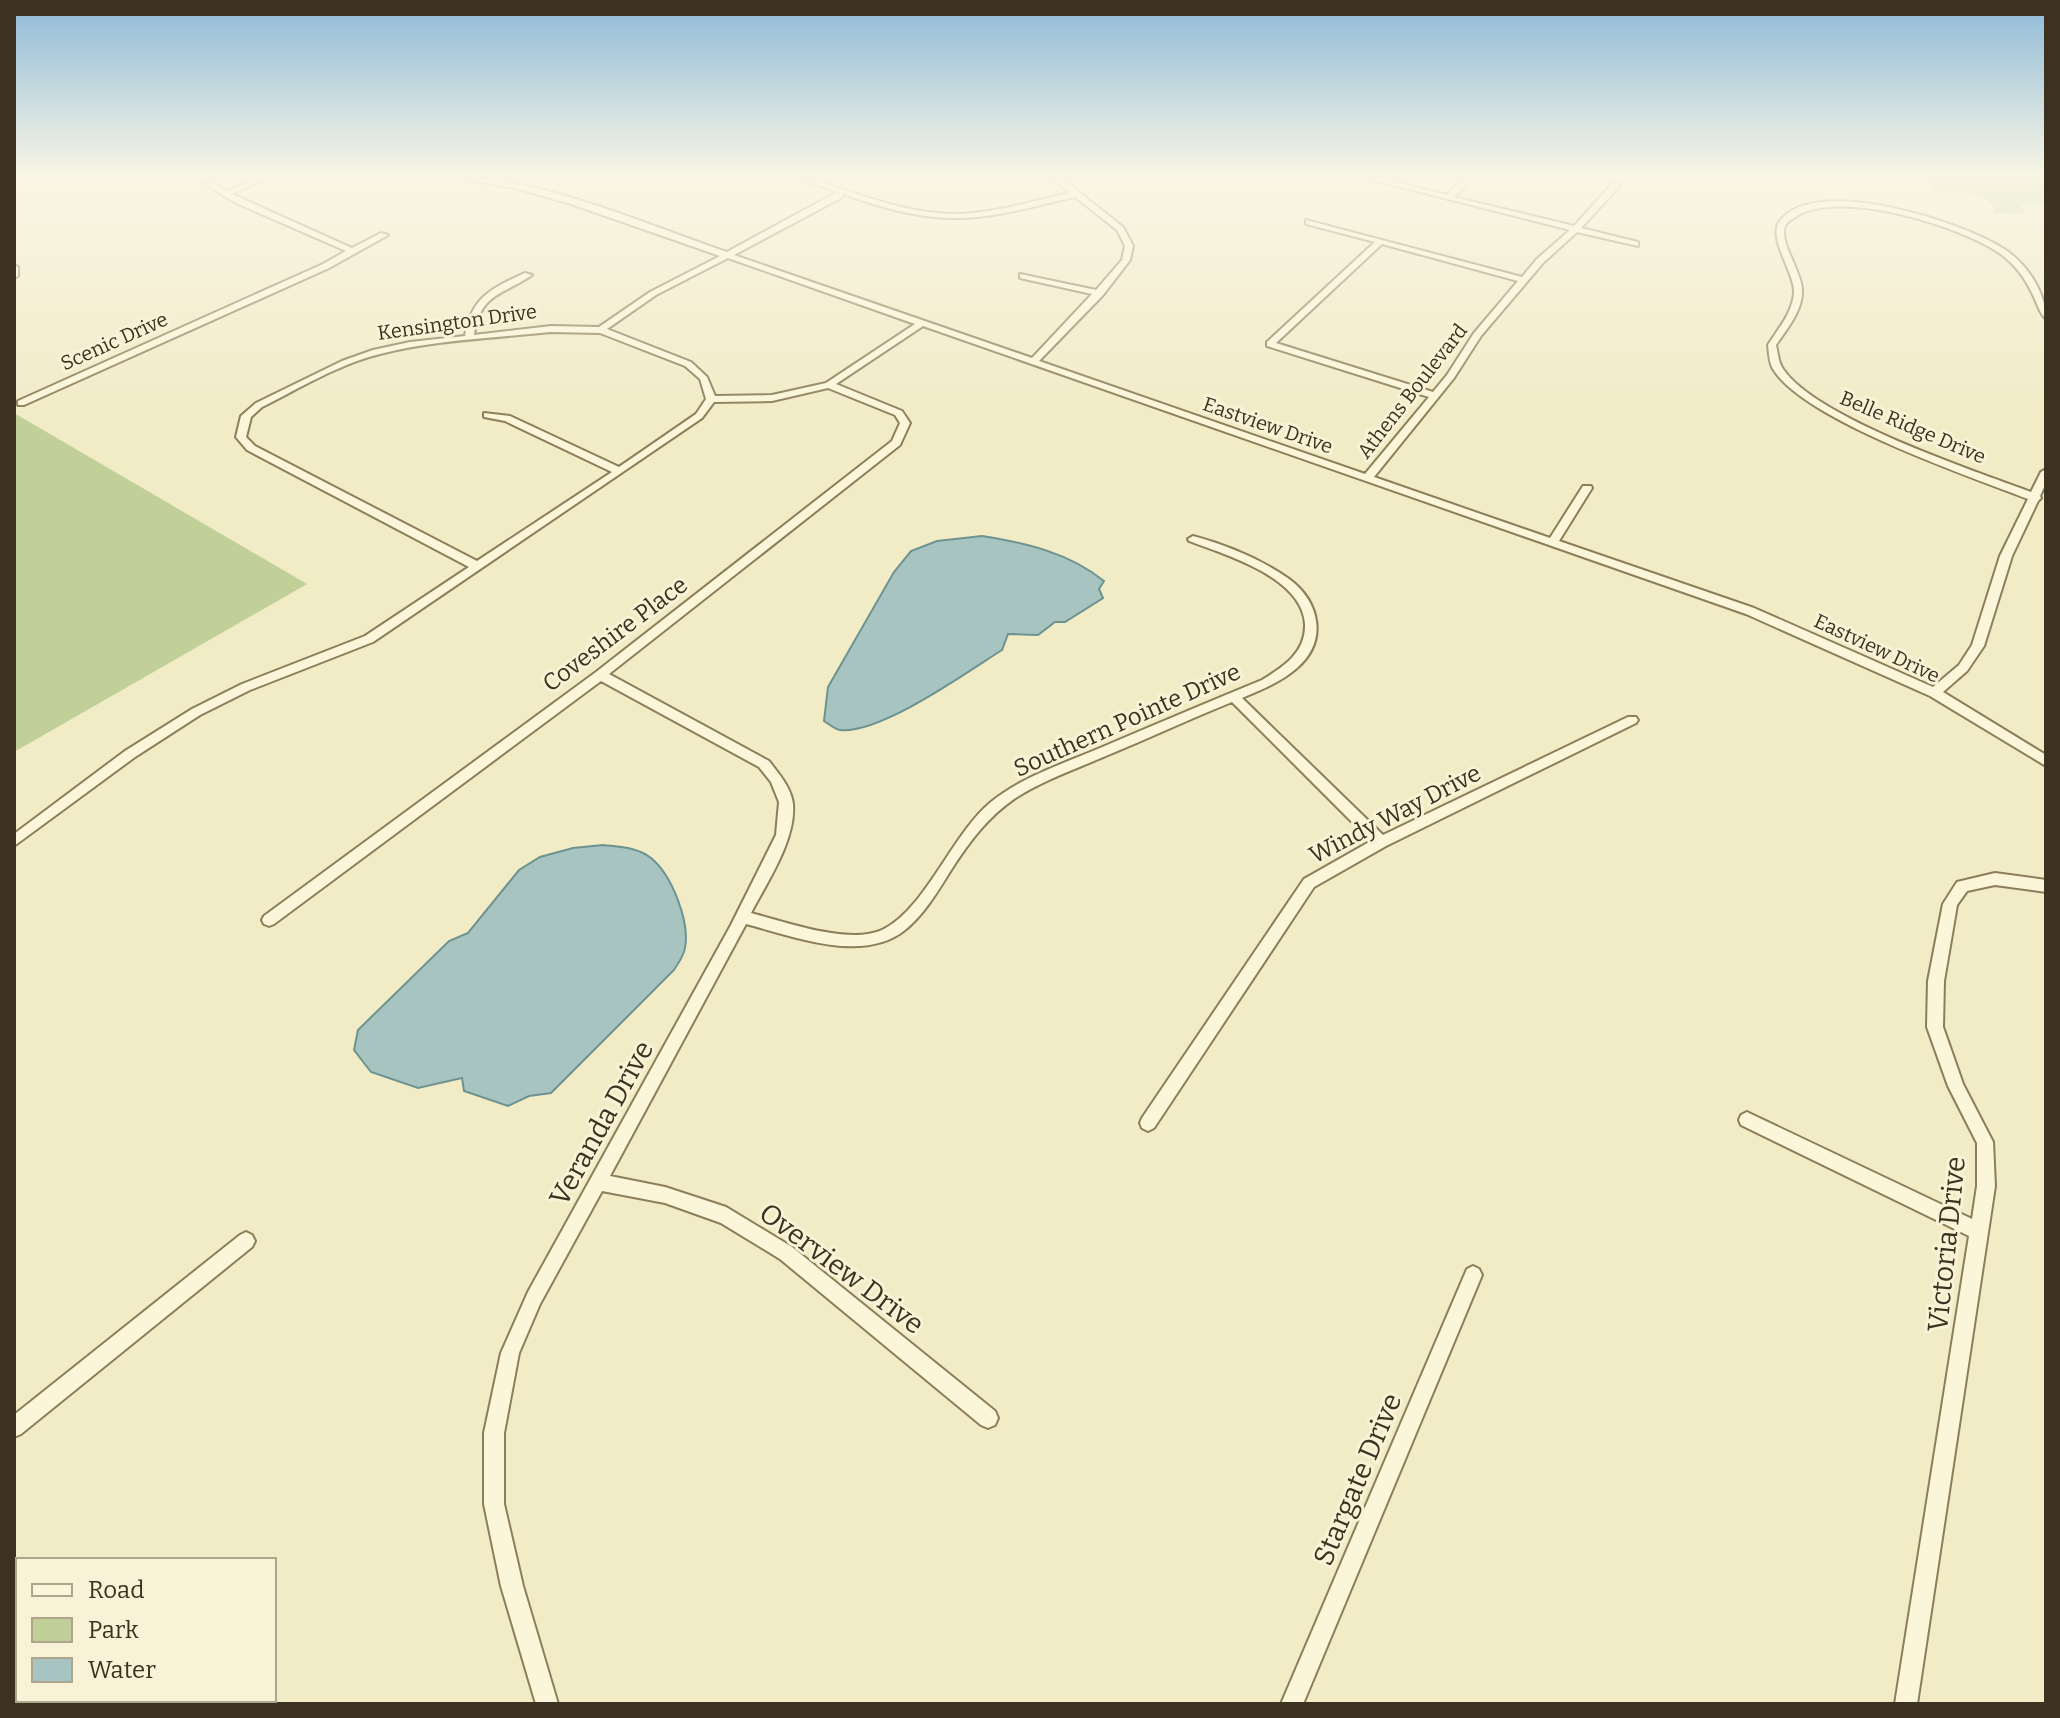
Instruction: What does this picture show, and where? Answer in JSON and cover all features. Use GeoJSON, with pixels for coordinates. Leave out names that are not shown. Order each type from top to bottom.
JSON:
{"type":"FeatureCollection","features":[{"type":"Feature","properties":{"kind":"street","name":"Scenic Drive"},"geometry":{"type":"LineString","coordinates":[[21,403],[341,257]]}},
{"type":"Feature","properties":{"kind":"street"},"geometry":{"type":"LineString","coordinates":[[601,330],[628,306],[720,257]]}},
{"type":"Feature","properties":{"kind":"street","name":"Eastview Drive"},"geometry":{"type":"LineString","coordinates":[[740,257],[1750,611],[1934,693],[2046,761]]}},
{"type":"Feature","properties":{"kind":"street"},"geometry":{"type":"LineString","coordinates":[[1033,362],[1100,293],[1127,257]]}},
{"type":"Feature","properties":{"kind":"street"},"geometry":{"type":"LineString","coordinates":[[1364,257],[1270,344],[1433,395]]}},
{"type":"Feature","properties":{"kind":"street"},"geometry":{"type":"LineString","coordinates":[[1440,257],[1524,280]]}},
{"type":"Feature","properties":{"kind":"street","name":"Athens Boulevard"},"geometry":{"type":"LineString","coordinates":[[1367,478],[1451,376],[1477,335],[1546,257]]}},
{"type":"Feature","properties":{"kind":"street","name":"Belle Ridge Drive"},"geometry":{"type":"LineString","coordinates":[[1787,257],[1798,289],[1794,309],[1772,345],[1778,369],[1794,387],[1830,411],[1865,428],[2036,498]]}},
{"type":"Feature","properties":{"kind":"street","name":"Belle Ridge Drive"},"geometry":{"type":"LineString","coordinates":[[2009,257],[2021,267],[2046,316]]}},
{"type":"Feature","properties":{"kind":"street"},"geometry":{"type":"LineString","coordinates":[[14,267],[14,276]]}},
{"type":"Feature","properties":{"kind":"street"},"geometry":{"type":"LineString","coordinates":[[469,337],[471,314],[482,301],[503,286],[528,275]]}},
{"type":"Feature","properties":{"kind":"street"},"geometry":{"type":"LineString","coordinates":[[1023,276],[1100,293]]}},
{"type":"Feature","properties":{"kind":"street"},"geometry":{"type":"LineString","coordinates":[[14,841],[130,754],[196,712],[246,687],[369,639],[699,416],[711,399],[772,398],[829,385],[922,323]]}},
{"type":"Feature","properties":{"kind":"street","name":"Kensington Drive"},"geometry":{"type":"LineString","coordinates":[[477,566],[251,448],[244,443],[240,431],[246,416],[259,405],[345,363],[376,352],[469,337],[562,328],[601,330],[688,364],[701,373],[709,385],[711,399]]}},
{"type":"Feature","properties":{"kind":"street","name":"Coveshire Place"},"geometry":{"type":"LineString","coordinates":[[269,920],[600,675],[896,443],[905,423],[899,413],[829,385]]}},
{"type":"Feature","properties":{"kind":"street"},"geometry":{"type":"LineString","coordinates":[[487,415],[507,418],[619,471]]}},
{"type":"Feature","properties":{"kind":"street"},"geometry":{"type":"LineString","coordinates":[[1934,693],[1963,668],[1978,646],[2006,556],[2046,472]]}},
{"type":"Feature","properties":{"kind":"street"},"geometry":{"type":"LineString","coordinates":[[1552,543],[1587,488]]}},
{"type":"Feature","properties":{"kind":"street","name":"Southern Pointe Drive"},"geometry":{"type":"LineString","coordinates":[[743,917],[821,935],[861,940],[886,935],[912,915],[958,846],[986,813],[1029,783],[1294,667],[1306,650],[1313,620],[1307,603],[1289,584],[1242,558],[1193,539]]}},
{"type":"Feature","properties":{"kind":"street","name":"Veranda Drive"},"geometry":{"type":"LineString","coordinates":[[547,1704],[512,1586],[494,1504],[494,1433],[510,1353],[534,1298],[743,917],[783,835],[786,802],[777,780],[764,764],[600,675]]}},
{"type":"Feature","properties":{"kind":"street"},"geometry":{"type":"LineString","coordinates":[[1233,696],[1381,842]]}},
{"type":"Feature","properties":{"kind":"street","name":"Windy Way Drive"},"geometry":{"type":"LineString","coordinates":[[1148,1123],[1301,893],[1317,877],[1381,842],[1632,720]]}},
{"type":"Feature","properties":{"kind":"street","name":"Victoria Drive"},"geometry":{"type":"LineString","coordinates":[[1906,1704],[1986,1186],[1985,1142],[1956,1086],[1935,1027],[1936,981],[1950,904],[1962,886],[1995,879],[2046,886]]}},
{"type":"Feature","properties":{"kind":"street"},"geometry":{"type":"LineString","coordinates":[[1747,1120],[1980,1232]]}},
{"type":"Feature","properties":{"kind":"street","name":"Overview Drive"},"geometry":{"type":"LineString","coordinates":[[600,1182],[665,1195],[726,1216],[786,1253],[988,1418]]}},
{"type":"Feature","properties":{"kind":"street"},"geometry":{"type":"LineString","coordinates":[[14,1427],[246,1241]]}},
{"type":"Feature","properties":{"kind":"street","name":"Stargate Drive"},"geometry":{"type":"LineString","coordinates":[[1292,1704],[1473,1275]]}},
{"type":"Feature","properties":{"kind":"green space"},"geometry":{"type":"Polygon","coordinates":[[[14,413],[307,584],[14,752],[14,413]]]}},
{"type":"Feature","properties":{"kind":"water"},"geometry":{"type":"Polygon","coordinates":[[[982,536],[1031,546],[1076,563],[1104,581],[1099,589],[1103,598],[1065,622],[1055,622],[1038,635],[1008,634],[1002,650],[923,700],[878,722],[857,729],[840,730],[824,721],[828,687],[894,572],[911,551],[937,541],[982,536]]]}},
{"type":"Feature","properties":{"kind":"water"},"geometry":{"type":"Polygon","coordinates":[[[603,845],[640,852],[659,866],[672,887],[682,913],[686,937],[684,951],[674,970],[551,1093],[529,1096],[508,1106],[464,1091],[462,1078],[418,1088],[371,1072],[354,1050],[358,1030],[449,941],[468,933],[519,870],[540,857],[573,848],[603,845]]]}}]}
